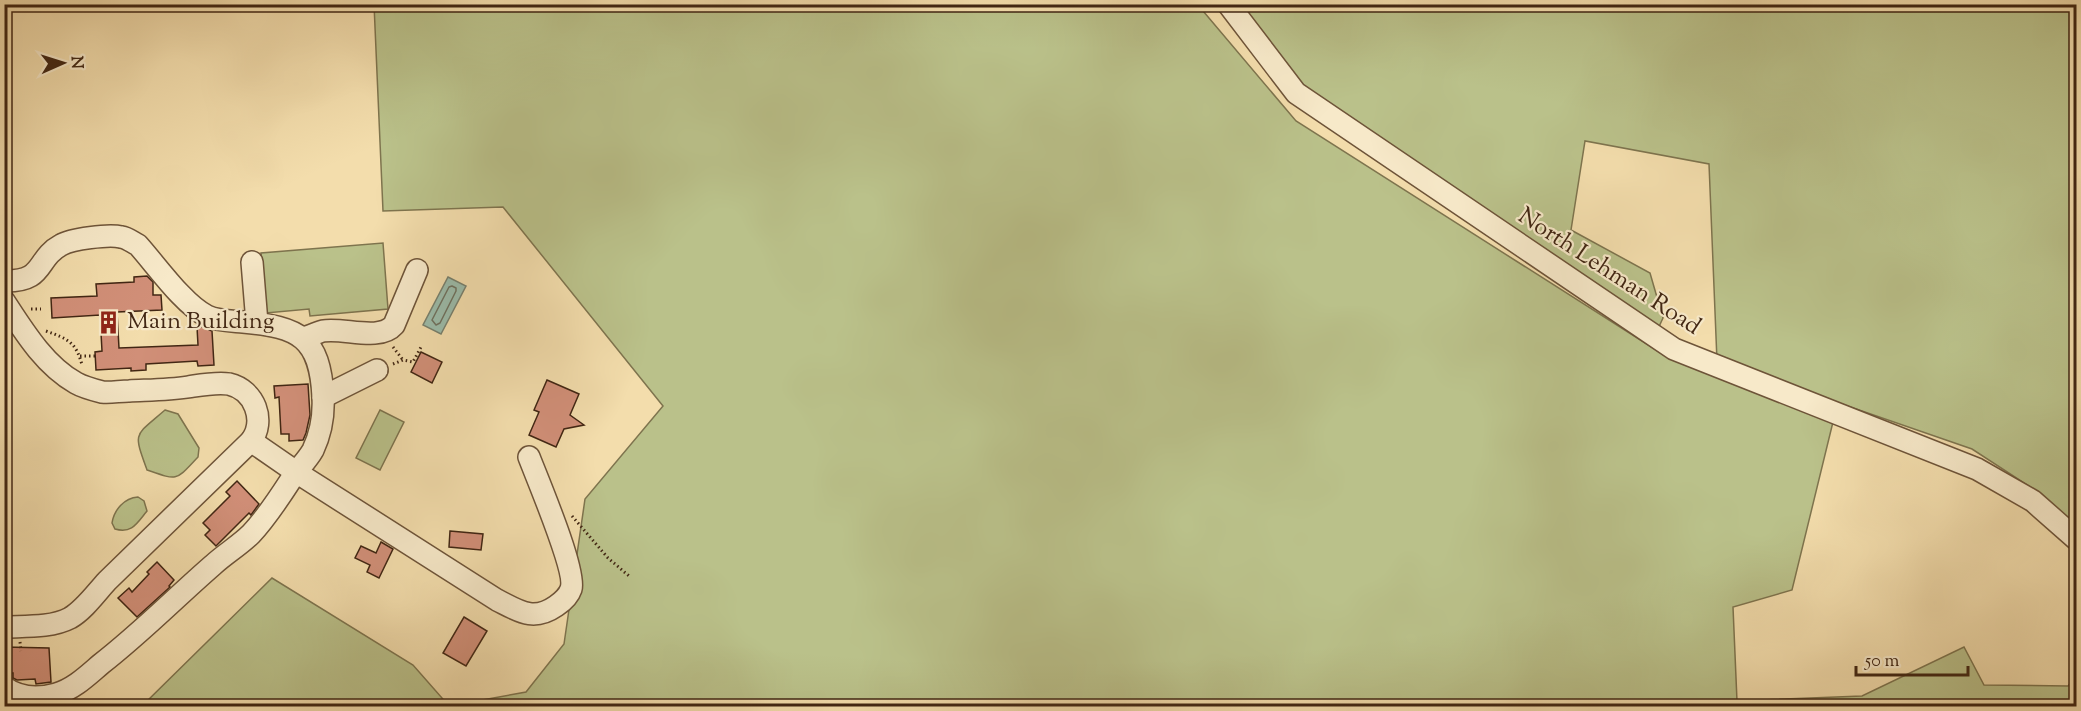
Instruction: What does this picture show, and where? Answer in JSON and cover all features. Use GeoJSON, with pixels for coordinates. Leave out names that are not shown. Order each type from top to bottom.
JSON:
{"type":"FeatureCollection","features":[{"type":"Feature","properties":{"kind":"street","name":"North Lehman Road"},"geometry":{"type":"LineString","coordinates":[[1228,4],[1296,93],[1674,349],[1977,469],[2033,501],[2076,539]]}},
{"type":"Feature","properties":{"kind":"street"},"geometry":{"type":"LineString","coordinates":[[4,281],[27,279],[60,245],[73,241],[118,236],[128,238],[138,245],[186,300],[208,316],[292,331],[304,338],[316,358],[323,397],[319,434],[312,451],[272,510],[251,534],[214,563],[133,639],[74,686],[56,694],[32,697],[18,695],[4,687]]}},
{"type":"Feature","properties":{"kind":"street"},"geometry":{"type":"LineString","coordinates":[[252,262],[257,323]]}},
{"type":"Feature","properties":{"kind":"street"},"geometry":{"type":"LineString","coordinates":[[304,338],[323,331],[379,333],[389,330],[394,325],[417,270]]}},
{"type":"Feature","properties":{"kind":"street"},"geometry":{"type":"LineString","coordinates":[[4,301],[24,332],[52,365],[76,383],[103,392],[230,384],[245,392],[254,405],[259,420],[257,432],[250,441],[107,581],[86,605],[70,618],[12,630]]}},
{"type":"Feature","properties":{"kind":"street"},"geometry":{"type":"LineString","coordinates":[[323,397],[377,370]]}},
{"type":"Feature","properties":{"kind":"street"},"geometry":{"type":"LineString","coordinates":[[250,441],[497,600],[520,612],[536,615],[561,603],[571,589],[572,582],[568,563],[529,457]]}},
{"type":"Feature","properties":{"kind":"path"},"geometry":{"type":"LineString","coordinates":[[32,318],[27,310],[41,309]]}},
{"type":"Feature","properties":{"kind":"path"},"geometry":{"type":"LineString","coordinates":[[38,327],[72,343],[78,351],[83,367]]}},
{"type":"Feature","properties":{"kind":"path"},"geometry":{"type":"LineString","coordinates":[[377,370],[403,360],[413,362],[422,347]]}},
{"type":"Feature","properties":{"kind":"path"},"geometry":{"type":"LineString","coordinates":[[80,356],[95,356]]}},
{"type":"Feature","properties":{"kind":"path"},"geometry":{"type":"LineString","coordinates":[[567,509],[608,558],[629,576]]}},
{"type":"Feature","properties":{"kind":"path"},"geometry":{"type":"LineString","coordinates":[[12,630],[21,651]]}},
{"type":"Feature","properties":{"kind":"green space"},"geometry":{"type":"Polygon","coordinates":[[[374,4],[1198,5],[1296,121],[1664,355],[1833,422],[1792,590],[1733,607],[1737,701],[1862,696],[1964,647],[1984,685],[2068,686],[2076,677],[2076,706],[449,706],[526,692],[564,644],[585,499],[663,406],[503,207],[383,211],[374,4]]]}},
{"type":"Feature","properties":{"kind":"green space"},"geometry":{"type":"Polygon","coordinates":[[[1242,5],[2076,5],[2076,527],[2038,492],[1972,449],[1717,361],[1709,164],[1585,141],[1571,230],[1650,273],[1663,318],[1657,331],[1314,100],[1242,5]]]}},
{"type":"Feature","properties":{"kind":"green space"},"geometry":{"type":"Polygon","coordinates":[[[383,243],[388,309],[310,316],[309,309],[266,313],[261,253],[383,243]]]}},
{"type":"Feature","properties":{"kind":"green space"},"geometry":{"type":"Polygon","coordinates":[[[165,410],[178,414],[199,448],[198,457],[176,477],[147,470],[138,441],[147,425],[165,410]]]}},
{"type":"Feature","properties":{"kind":"green space"},"geometry":{"type":"Polygon","coordinates":[[[380,410],[404,422],[380,470],[356,458],[380,410]]]}},
{"type":"Feature","properties":{"kind":"green space"},"geometry":{"type":"Polygon","coordinates":[[[138,497],[144,501],[147,511],[130,529],[115,529],[112,523],[117,509],[124,502],[138,497]]]}},
{"type":"Feature","properties":{"kind":"green space"},"geometry":{"type":"Polygon","coordinates":[[[272,578],[413,665],[449,706],[142,706],[272,578]]]}},
{"type":"Feature","properties":{"kind":"water"},"geometry":{"type":"Polygon","coordinates":[[[448,277],[466,286],[441,334],[423,325],[448,277]]]}},
{"type":"Feature","properties":{"kind":"building","name":"Main Building"},"geometry":{"type":"Polygon","coordinates":[[[147,276],[153,282],[153,295],[161,295],[162,310],[117,312],[119,348],[198,345],[197,327],[200,326],[212,331],[214,365],[198,366],[197,361],[146,364],[146,370],[131,371],[131,368],[96,370],[95,352],[102,351],[100,315],[52,318],[51,298],[97,296],[96,284],[134,282],[134,277],[147,276]]]}},
{"type":"Feature","properties":{"kind":"building"},"geometry":{"type":"Polygon","coordinates":[[[421,352],[442,362],[432,383],[411,372],[421,352]]]}},
{"type":"Feature","properties":{"kind":"building"},"geometry":{"type":"Polygon","coordinates":[[[547,380],[579,394],[570,415],[584,425],[564,429],[556,447],[529,435],[539,412],[534,410],[547,380]]]}},
{"type":"Feature","properties":{"kind":"building"},"geometry":{"type":"Polygon","coordinates":[[[308,384],[310,415],[306,433],[303,440],[289,441],[289,434],[281,434],[279,397],[275,398],[274,386],[308,384]]]}},
{"type":"Feature","properties":{"kind":"building"},"geometry":{"type":"Polygon","coordinates":[[[237,481],[259,504],[251,515],[249,513],[216,546],[205,535],[210,530],[203,523],[230,496],[226,492],[237,481]]]}},
{"type":"Feature","properties":{"kind":"building"},"geometry":{"type":"Polygon","coordinates":[[[450,531],[483,534],[481,550],[449,547],[450,531]]]}},
{"type":"Feature","properties":{"kind":"building"},"geometry":{"type":"Polygon","coordinates":[[[381,542],[393,549],[379,578],[367,572],[370,565],[355,558],[361,546],[376,553],[381,542]]]}},
{"type":"Feature","properties":{"kind":"building"},"geometry":{"type":"Polygon","coordinates":[[[157,562],[174,580],[170,587],[137,617],[118,598],[129,588],[132,592],[157,562]]]}},
{"type":"Feature","properties":{"kind":"building"},"geometry":{"type":"Polygon","coordinates":[[[464,617],[487,631],[466,666],[443,653],[464,617]]]}},
{"type":"Feature","properties":{"kind":"building"},"geometry":{"type":"Polygon","coordinates":[[[4,647],[49,648],[51,682],[36,684],[35,679],[17,680],[13,678],[13,673],[4,673],[4,647]]]}},
{"type":"Feature","properties":{"kind":"place","name":"Main Building"},"geometry":{"type":"Point","coordinates":[109,322]}}]}
